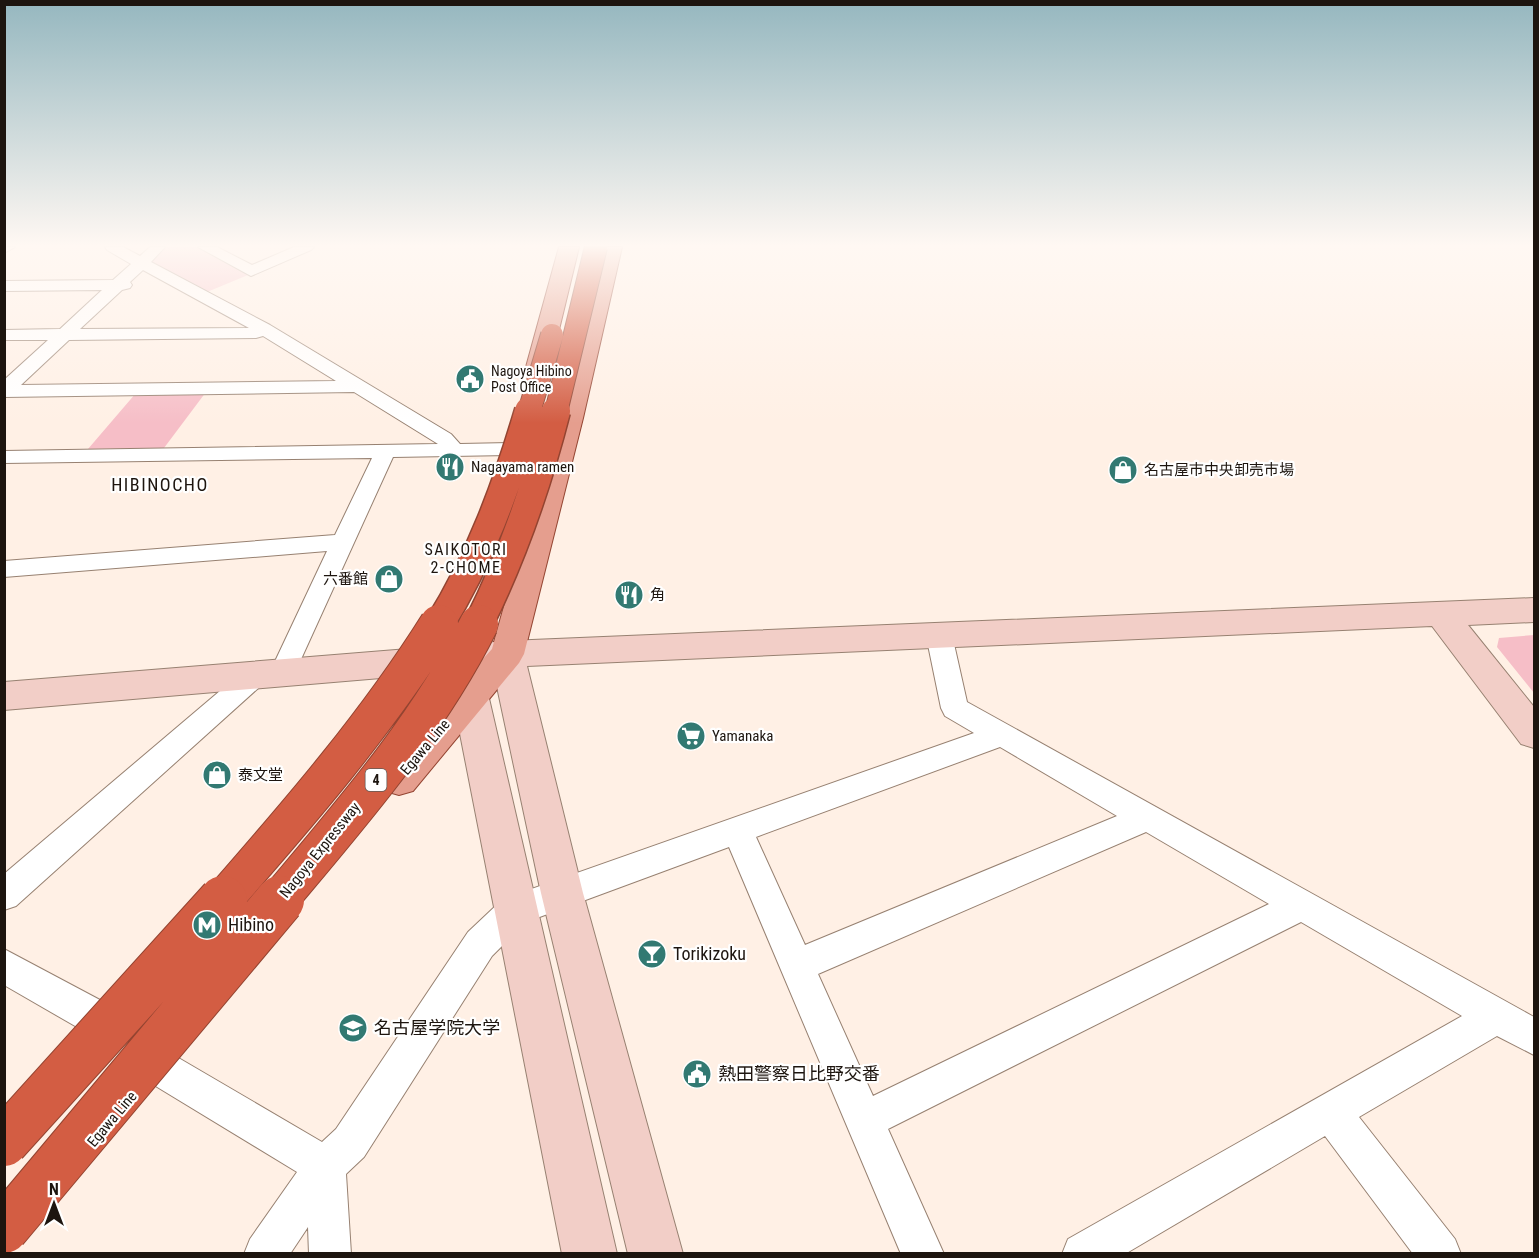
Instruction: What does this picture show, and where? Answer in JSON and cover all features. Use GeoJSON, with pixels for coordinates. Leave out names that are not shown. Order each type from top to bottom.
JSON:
{"type":"FeatureCollection","features":[{"type":"Feature","properties":{"kind":"highway"},"geometry":{"type":"LineString","coordinates":[[4,1142],[278,837],[355,742],[428,642],[461,586],[506,486],[561,306]]}},
{"type":"Feature","properties":{"kind":"highway","name":"Nagoya Expressway"},"geometry":{"type":"LineString","coordinates":[[4,1229],[120,1093],[329,840],[389,764],[460,656],[495,590],[535,487],[581,306]]}},
{"type":"Feature","properties":{"kind":"main road"},"geometry":{"type":"LineString","coordinates":[[4,1126],[444,659],[516,449],[554,306]]}},
{"type":"Feature","properties":{"kind":"main road","name":"Egawa Line"},"geometry":{"type":"LineString","coordinates":[[4,1245],[470,694],[507,654],[598,306]]}},
{"type":"Feature","properties":{"kind":"street"},"geometry":{"type":"LineString","coordinates":[[5,391],[95,306]]}},
{"type":"Feature","properties":{"kind":"street"},"geometry":{"type":"LineString","coordinates":[[223,306],[444,438],[454,450]]}},
{"type":"Feature","properties":{"kind":"street"},"geometry":{"type":"LineString","coordinates":[[4,335],[256,333],[264,329]]}},
{"type":"Feature","properties":{"kind":"street"},"geometry":{"type":"LineString","coordinates":[[5,391],[356,386]]}},
{"type":"Feature","properties":{"kind":"street"},"geometry":{"type":"LineString","coordinates":[[4,457],[516,449]]}},
{"type":"Feature","properties":{"kind":"street"},"geometry":{"type":"LineString","coordinates":[[4,895],[270,673],[342,542],[385,451]]}},
{"type":"Feature","properties":{"kind":"street"},"geometry":{"type":"LineString","coordinates":[[4,569],[342,542]]}},
{"type":"Feature","properties":{"kind":"street"},"geometry":{"type":"LineString","coordinates":[[4,696],[507,654],[1534,610]]}},
{"type":"Feature","properties":{"kind":"street"},"geometry":{"type":"LineString","coordinates":[[1442,614],[1534,732]]}},
{"type":"Feature","properties":{"kind":"street"},"geometry":{"type":"LineString","coordinates":[[939,635],[955,708],[1534,1037]]}},
{"type":"Feature","properties":{"kind":"street"},"geometry":{"type":"LineString","coordinates":[[507,654],[562,893],[656,1254]]}},
{"type":"Feature","properties":{"kind":"street"},"geometry":{"type":"LineString","coordinates":[[444,659],[470,694],[514,910],[590,1254]]}},
{"type":"Feature","properties":{"kind":"street"},"geometry":{"type":"LineString","coordinates":[[266,1254],[325,1166],[350,1143],[480,945],[514,910],[1001,735]]}},
{"type":"Feature","properties":{"kind":"street"},"geometry":{"type":"LineString","coordinates":[[797,966],[1148,817]]}},
{"type":"Feature","properties":{"kind":"street"},"geometry":{"type":"LineString","coordinates":[[737,830],[923,1254]]}},
{"type":"Feature","properties":{"kind":"street"},"geometry":{"type":"LineString","coordinates":[[865,1120],[1301,905]]}},
{"type":"Feature","properties":{"kind":"street"},"geometry":{"type":"LineString","coordinates":[[4,966],[102,1021]]}},
{"type":"Feature","properties":{"kind":"street"},"geometry":{"type":"LineString","coordinates":[[1083,1254],[1497,1016]]}},
{"type":"Feature","properties":{"kind":"street"},"geometry":{"type":"LineString","coordinates":[[157,1066],[325,1166]]}},
{"type":"Feature","properties":{"kind":"street"},"geometry":{"type":"LineString","coordinates":[[1331,1112],[1440,1254]]}},
{"type":"Feature","properties":{"kind":"street"},"geometry":{"type":"LineString","coordinates":[[325,1166],[330,1254]]}},
{"type":"Feature","properties":{"kind":"shaded area"},"geometry":{"type":"Polygon","coordinates":[[[206,392],[164,448],[88,449],[136,393],[206,392]]]}},
{"type":"Feature","properties":{"kind":"shaded area"},"geometry":{"type":"Polygon","coordinates":[[[1534,635],[1534,693],[1497,647],[1499,638],[1534,635]]]}},
{"type":"Feature","properties":{"kind":"place","name":"Nagoya Hibino Post Office"},"geometry":{"type":"Point","coordinates":[470,379]}},
{"type":"Feature","properties":{"kind":"place","name":"Nagayama ramen"},"geometry":{"type":"Point","coordinates":[450,467]}},
{"type":"Feature","properties":{"kind":"place","name":"名古屋市中央卸売市場"},"geometry":{"type":"Point","coordinates":[1123,470]}},
{"type":"Feature","properties":{"kind":"place","name":"六番館"},"geometry":{"type":"Point","coordinates":[389,579]}},
{"type":"Feature","properties":{"kind":"place","name":"角"},"geometry":{"type":"Point","coordinates":[629,595]}},
{"type":"Feature","properties":{"kind":"place","name":"Yamanaka"},"geometry":{"type":"Point","coordinates":[691,736]}},
{"type":"Feature","properties":{"kind":"place","name":"泰文堂"},"geometry":{"type":"Point","coordinates":[217,775]}},
{"type":"Feature","properties":{"kind":"place","name":"Hibino"},"geometry":{"type":"Point","coordinates":[207,925]}},
{"type":"Feature","properties":{"kind":"place","name":"Torikizoku"},"geometry":{"type":"Point","coordinates":[652,954]}},
{"type":"Feature","properties":{"kind":"place","name":"名古屋学院大学"},"geometry":{"type":"Point","coordinates":[353,1028]}},
{"type":"Feature","properties":{"kind":"place","name":"熱田警察日比野交番"},"geometry":{"type":"Point","coordinates":[697,1074]}},
{"type":"Feature","properties":{"kind":"district","name":"HIBINOCHO"},"geometry":{"type":"Point","coordinates":[160,485]}},
{"type":"Feature","properties":{"kind":"district","name":"SAIKOTORI 2-CHOME"},"geometry":{"type":"Point","coordinates":[466,558]}}]}
